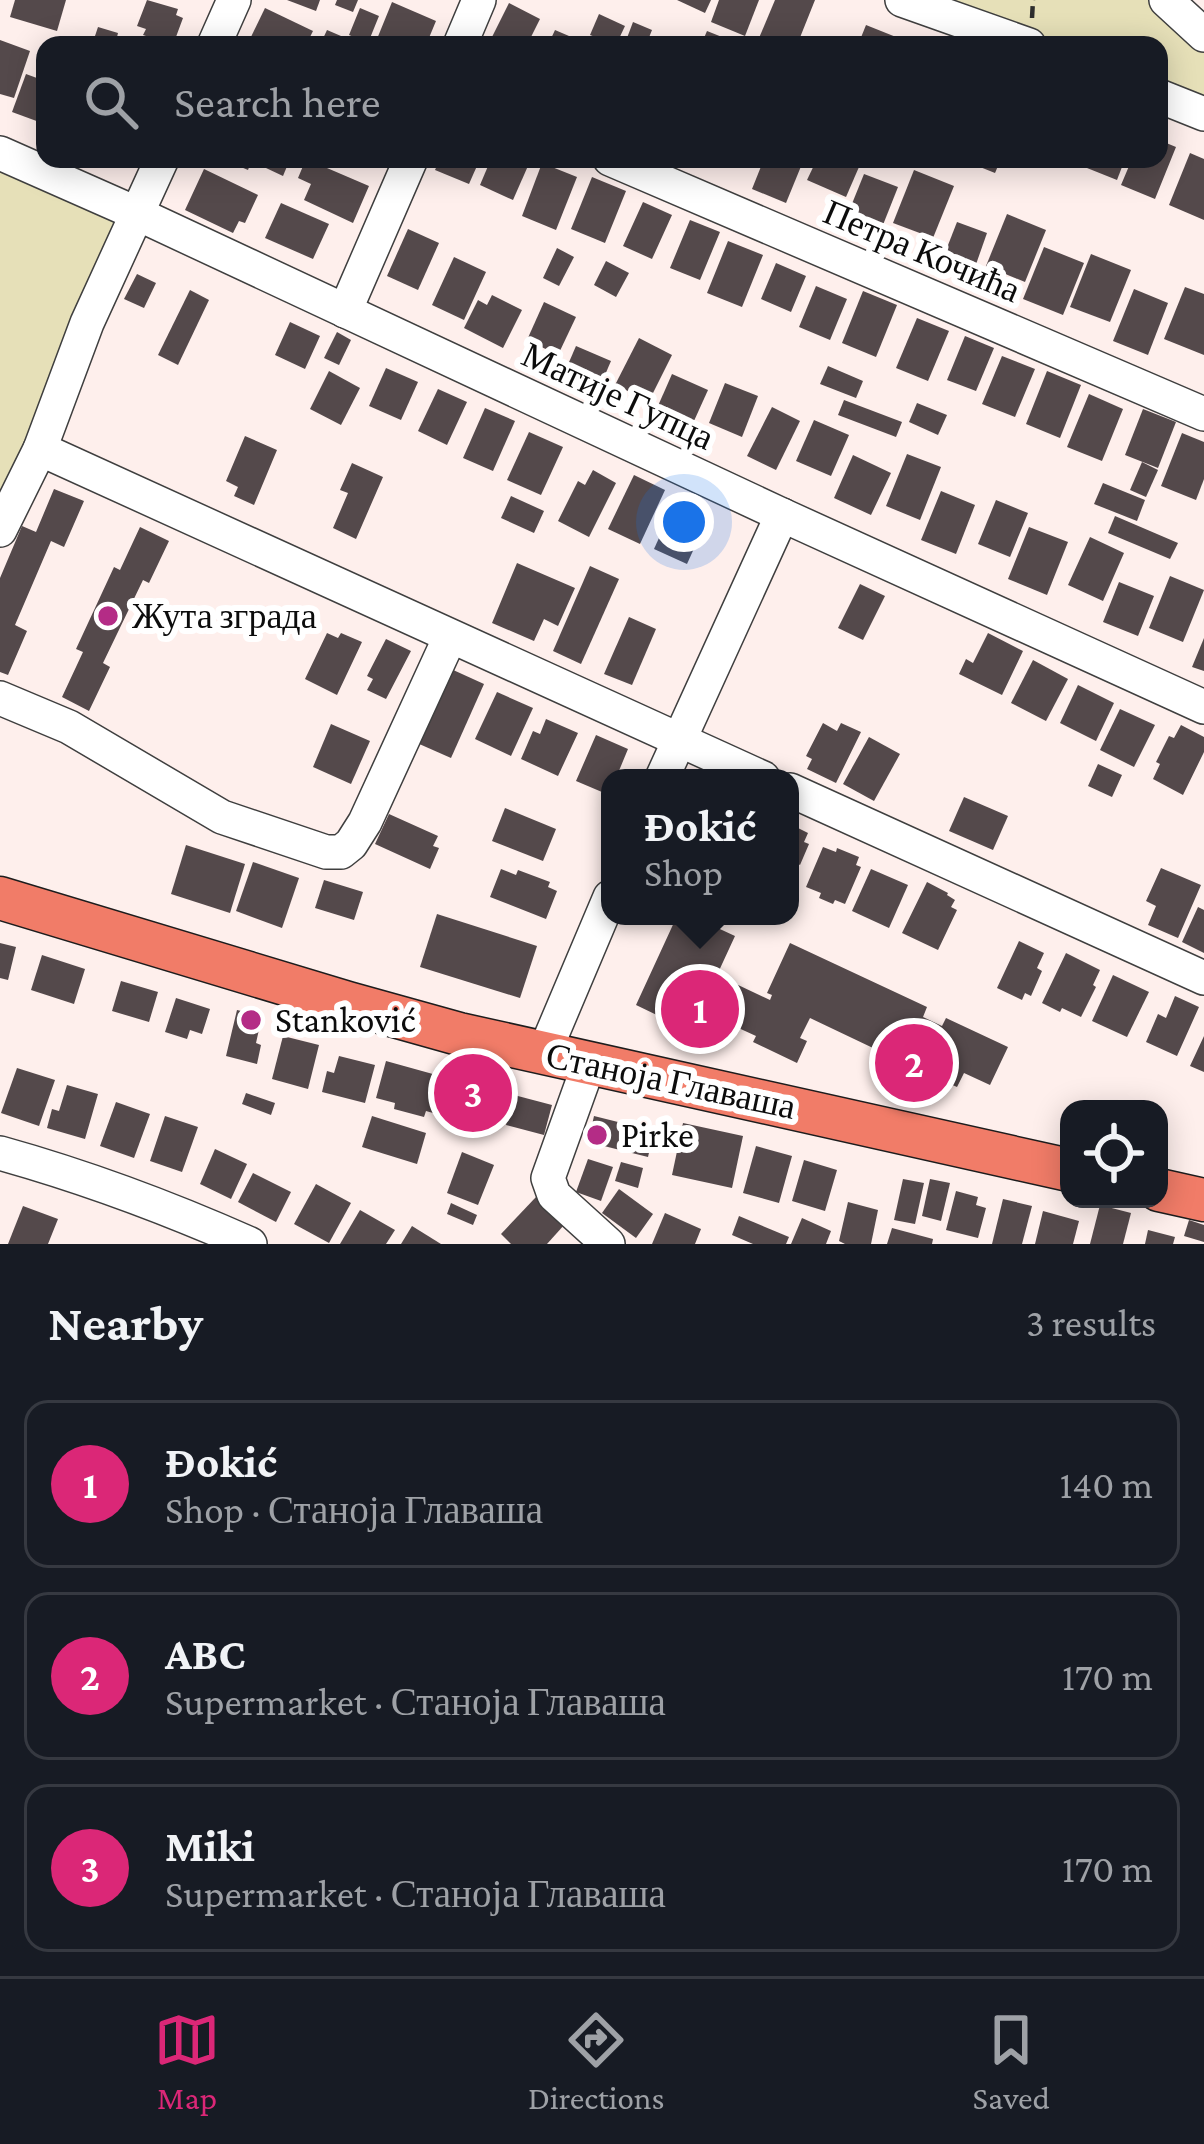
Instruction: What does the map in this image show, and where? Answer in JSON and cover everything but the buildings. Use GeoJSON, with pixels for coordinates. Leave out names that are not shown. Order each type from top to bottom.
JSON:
{"type":"FeatureCollection","features":[{"type":"Feature","properties":{"kind":"main road","name":"Станоја Главаша"},"geometry":{"type":"LineString","coordinates":[[0,898],[459,1034],[1060,1168]]}},
{"type":"Feature","properties":{"kind":"main road"},"geometry":{"type":"LineString","coordinates":[[1168,1192],[1204,1200]]}},
{"type":"Feature","properties":{"kind":"street"},"geometry":{"type":"LineString","coordinates":[[218,36],[234,0]]}},
{"type":"Feature","properties":{"kind":"street"},"geometry":{"type":"LineString","coordinates":[[464,36],[479,0]]}},
{"type":"Feature","properties":{"kind":"street"},"geometry":{"type":"LineString","coordinates":[[902,0],[1004,36]]}},
{"type":"Feature","properties":{"kind":"street"},"geometry":{"type":"LineString","coordinates":[[1166,0],[1204,35]]}},
{"type":"Feature","properties":{"kind":"street"},"geometry":{"type":"LineString","coordinates":[[1168,100],[1204,114]]}},
{"type":"Feature","properties":{"kind":"street","name":"Матије Гупца"},"geometry":{"type":"LineString","coordinates":[[0,153],[1204,707]]}},
{"type":"Feature","properties":{"kind":"street"},"geometry":{"type":"LineString","coordinates":[[0,530],[40,449],[87,323],[158,168]]}},
{"type":"Feature","properties":{"kind":"street"},"geometry":{"type":"LineString","coordinates":[[345,311],[407,168]]}},
{"type":"Feature","properties":{"kind":"street","name":"Петра Кочића"},"geometry":{"type":"LineString","coordinates":[[631,168],[1204,414]]}},
{"type":"Feature","properties":{"kind":"street"},"geometry":{"type":"LineString","coordinates":[[40,449],[743,769]]}},
{"type":"Feature","properties":{"kind":"street"},"geometry":{"type":"LineString","coordinates":[[666,769],[782,515]]}},
{"type":"Feature","properties":{"kind":"street"},"geometry":{"type":"LineString","coordinates":[[0,698],[69,727],[222,817],[326,852],[341,852],[364,822],[450,637]]}},
{"type":"Feature","properties":{"kind":"street"},"geometry":{"type":"LineString","coordinates":[[799,794],[1204,978]]}},
{"type":"Feature","properties":{"kind":"street"},"geometry":{"type":"LineString","coordinates":[[544,1053],[601,918]]}},
{"type":"Feature","properties":{"kind":"street"},"geometry":{"type":"LineString","coordinates":[[589,1064],[548,1178],[554,1195],[608,1244]]}},
{"type":"Feature","properties":{"kind":"street"},"geometry":{"type":"LineString","coordinates":[[0,1153],[74,1174],[180,1230],[250,1244]]}},
{"type":"Feature","properties":{"kind":"shaded area"},"geometry":{"type":"Polygon","coordinates":[[[902,0],[1166,0],[1204,35],[1204,114],[1168,100],[1168,36],[1004,36],[902,0]]]}},
{"type":"Feature","properties":{"kind":"shaded area"},"geometry":{"type":"Polygon","coordinates":[[[0,169],[123,223],[0,497],[0,169]]]}},
{"type":"Feature","properties":{"kind":"place","name":"Жута зграда"},"geometry":{"type":"Point","coordinates":[108,616]}},
{"type":"Feature","properties":{"kind":"place","name":"Đokić"},"geometry":{"type":"Point","coordinates":[700,1009]}},
{"type":"Feature","properties":{"kind":"place","name":"Stanković"},"geometry":{"type":"Point","coordinates":[251,1020]}},
{"type":"Feature","properties":{"kind":"place","name":"ABC"},"geometry":{"type":"Point","coordinates":[914,1063]}},
{"type":"Feature","properties":{"kind":"place","name":"Miki"},"geometry":{"type":"Point","coordinates":[473,1093]}},
{"type":"Feature","properties":{"kind":"place","name":"Pirke"},"geometry":{"type":"Point","coordinates":[597,1135]}}]}
